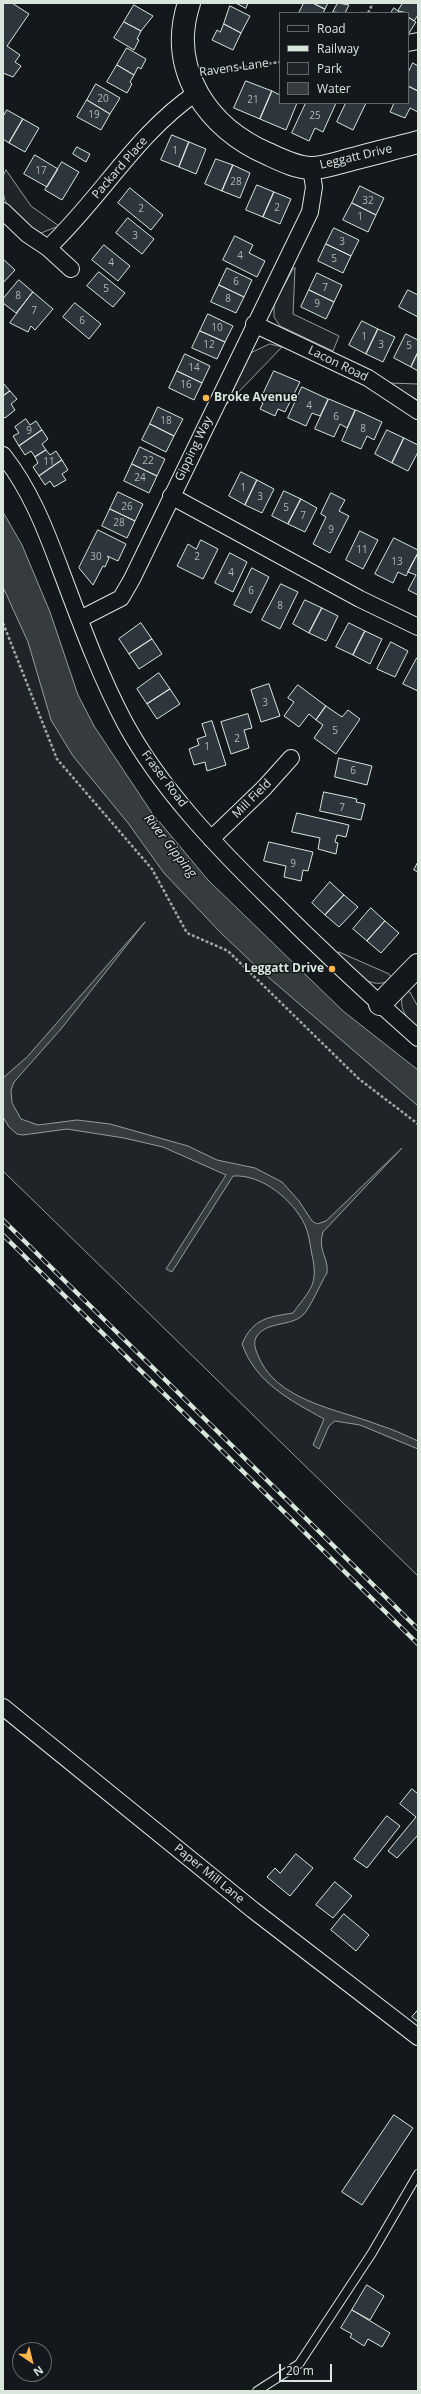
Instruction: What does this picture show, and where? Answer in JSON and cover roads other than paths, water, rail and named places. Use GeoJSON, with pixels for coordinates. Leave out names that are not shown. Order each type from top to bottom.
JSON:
{"type":"FeatureCollection","features":[{"type":"Feature","properties":{"kind":"street","name":"Leggatt Drive"},"geometry":{"type":"LineString","coordinates":[[189,3],[184,40],[192,84],[206,108],[236,138],[276,158],[295,165],[311,168],[418,142]]}},
{"type":"Feature","properties":{"kind":"street","name":"Packard Place"},"geometry":{"type":"LineString","coordinates":[[48,248],[72,225],[192,84]]}},
{"type":"Feature","properties":{"kind":"street","name":"Gipping Way"},"geometry":{"type":"LineString","coordinates":[[80,619],[121,598],[132,579],[254,324],[310,212],[314,187],[311,168]]}},
{"type":"Feature","properties":{"kind":"street"},"geometry":{"type":"LineString","coordinates":[[3,211],[27,234],[48,248],[71,269]]}},
{"type":"Feature","properties":{"kind":"street","name":"Lacon Road"},"geometry":{"type":"LineString","coordinates":[[254,324],[368,378],[418,411]]}},
{"type":"Feature","properties":{"kind":"street","name":"Fraser Road"},"geometry":{"type":"LineString","coordinates":[[3,455],[25,488],[42,520],[110,694],[130,731],[153,767],[211,839],[336,965],[418,1038]]}},
{"type":"Feature","properties":{"kind":"street"},"geometry":{"type":"LineString","coordinates":[[171,496],[360,599],[418,627]]}},
{"type":"Feature","properties":{"kind":"street","name":"Mill Field"},"geometry":{"type":"LineString","coordinates":[[211,839],[264,788],[291,758]]}},
{"type":"Feature","properties":{"kind":"street"},"geometry":{"type":"LineString","coordinates":[[380,1004],[418,965]]}},
{"type":"Feature","properties":{"kind":"street","name":"Paper Mill Lane"},"geometry":{"type":"LineString","coordinates":[[3,1707],[253,1910],[418,2037]]}},
{"type":"Feature","properties":{"kind":"lane"},"geometry":{"type":"LineString","coordinates":[[257,2391],[299,2364],[372,2253],[418,2174]]}},
{"type":"Feature","properties":{"kind":"water","name":"River Gipping"},"geometry":{"type":"Polygon","coordinates":[[[3,512],[22,545],[50,612],[78,695],[94,726],[152,813],[208,880],[343,1011],[418,1070],[418,1106],[260,970],[221,933],[164,873],[128,823],[73,756],[51,720],[28,642],[3,587],[3,512]]]}},
{"type":"Feature","properties":{"kind":"water"},"geometry":{"type":"Polygon","coordinates":[[[145,922],[61,1029],[14,1082],[11,1090],[12,1103],[21,1119],[38,1125],[77,1120],[110,1124],[188,1146],[217,1160],[255,1168],[282,1182],[299,1201],[312,1221],[317,1224],[326,1221],[402,1148],[323,1232],[321,1244],[327,1267],[327,1273],[303,1315],[298,1319],[261,1331],[255,1340],[255,1344],[257,1353],[265,1369],[277,1382],[292,1393],[327,1408],[394,1430],[418,1441],[418,1449],[360,1425],[335,1421],[329,1426],[319,1449],[313,1445],[324,1419],[299,1405],[276,1389],[265,1380],[248,1358],[242,1344],[246,1335],[263,1320],[293,1313],[308,1292],[314,1277],[313,1262],[305,1225],[293,1207],[275,1190],[255,1179],[233,1176],[172,1272],[166,1269],[226,1175],[163,1147],[124,1138],[67,1129],[23,1135],[17,1134],[9,1127],[3,1117],[3,1078],[27,1057],[145,922]]]}},
{"type":"Feature","properties":{"kind":"railway"},"geometry":{"type":"LineString","coordinates":[[3,1220],[418,1629]]}},
{"type":"Feature","properties":{"kind":"railway"},"geometry":{"type":"LineString","coordinates":[[3,1235],[418,1644]]}},
{"type":"Feature","properties":{"kind":"place","name":"Broke Avenue"},"geometry":{"type":"Point","coordinates":[206,398]}},
{"type":"Feature","properties":{"kind":"place","name":"Leggatt Drive"},"geometry":{"type":"Point","coordinates":[332,969]}}]}
